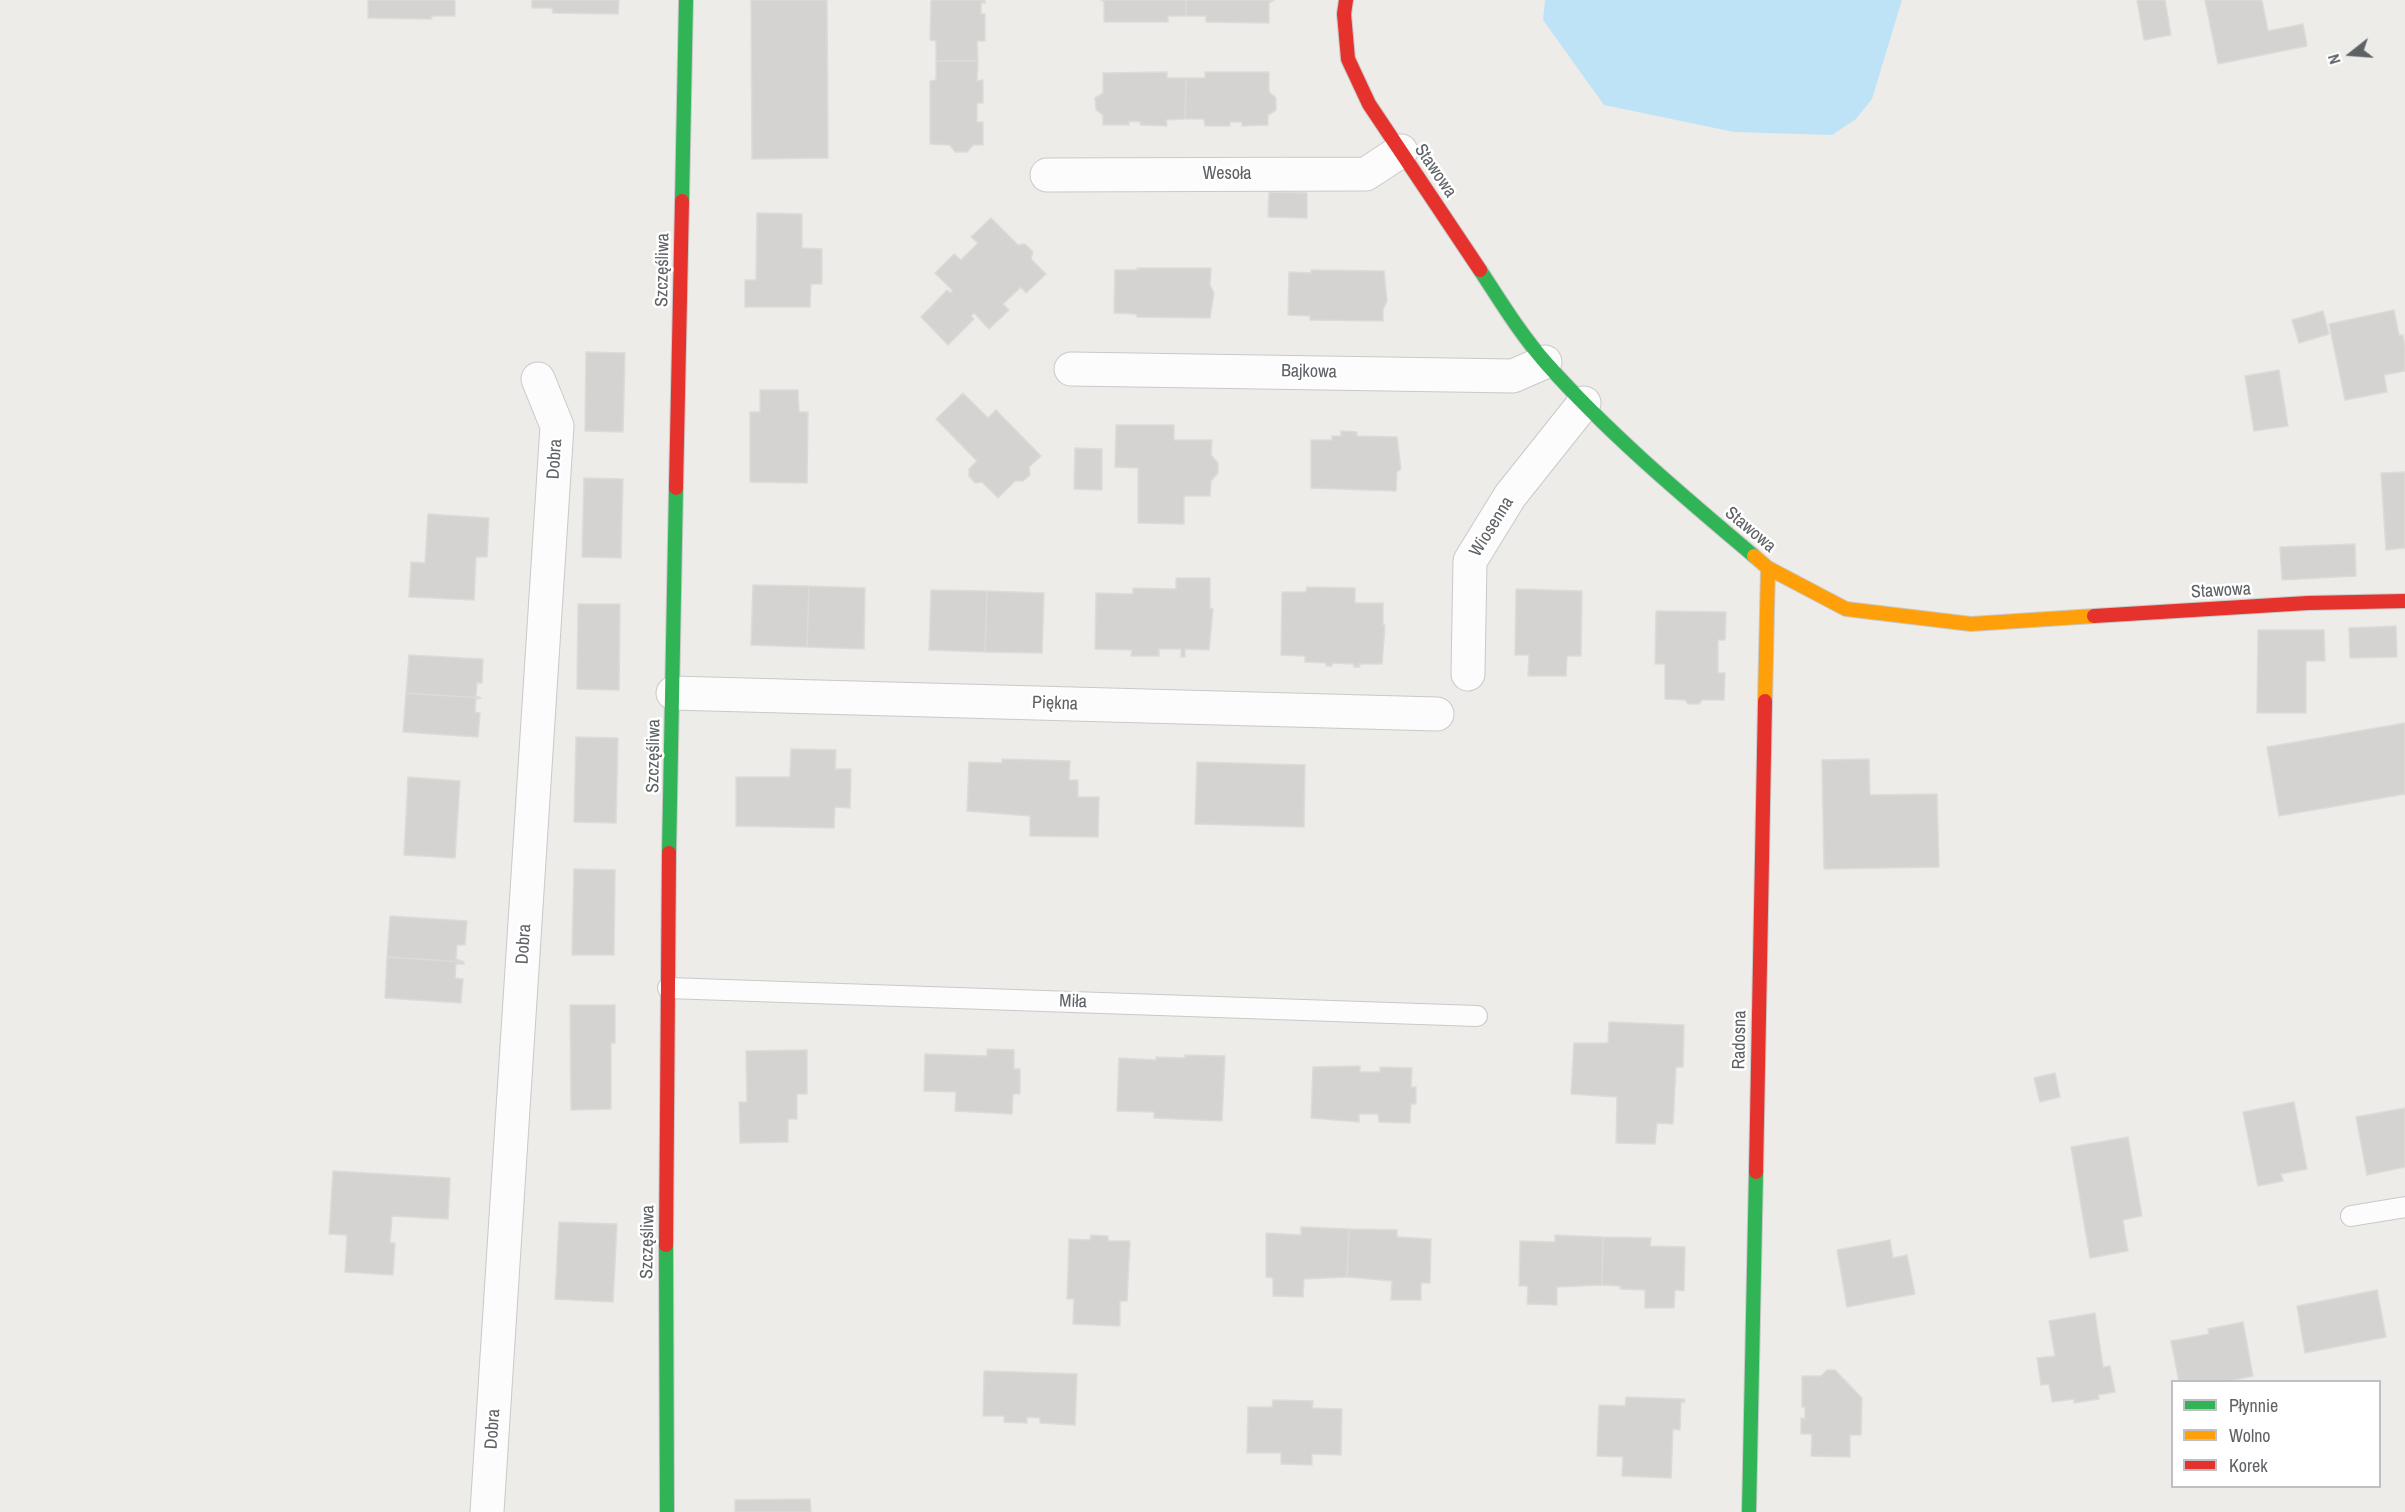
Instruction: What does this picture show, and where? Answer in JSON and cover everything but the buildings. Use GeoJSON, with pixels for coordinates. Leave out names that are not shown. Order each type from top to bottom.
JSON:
{"type":"FeatureCollection","features":[{"type":"Feature","properties":{"kind":"street","name":"Szczęśliwa"},"geometry":{"type":"LineString","coordinates":[[667,1512],[665,1325],[668,988],[686,0]]}},
{"type":"Feature","properties":{"kind":"street","name":"Stawowa"},"geometry":{"type":"LineString","coordinates":[[1346,0],[1344,14],[1348,59],[1369,104],[1518,327],[1545,362],[1584,403],[1672,488],[1768,568],[1846,609],[1971,624],[2308,603],[2405,601]]}},
{"type":"Feature","properties":{"kind":"street","name":"Wesoła"},"geometry":{"type":"LineString","coordinates":[[1047,175],[1366,174],[1401,151]]}},
{"type":"Feature","properties":{"kind":"street","name":"Bajkowa"},"geometry":{"type":"LineString","coordinates":[[1071,369],[1513,376],[1545,362]]}},
{"type":"Feature","properties":{"kind":"street","name":"Dobra"},"geometry":{"type":"LineString","coordinates":[[487,1512],[557,426],[538,379]]}},
{"type":"Feature","properties":{"kind":"street","name":"Wiosenna"},"geometry":{"type":"LineString","coordinates":[[1468,674],[1470,561],[1510,496],[1584,403]]}},
{"type":"Feature","properties":{"kind":"street","name":"Radosna"},"geometry":{"type":"LineString","coordinates":[[1749,1512],[1768,568]]}},
{"type":"Feature","properties":{"kind":"street","name":"Piękna"},"geometry":{"type":"LineString","coordinates":[[673,693],[1437,714]]}},
{"type":"Feature","properties":{"kind":"lane","name":"Miła"},"geometry":{"type":"LineString","coordinates":[[668,988],[1477,1016]]}},
{"type":"Feature","properties":{"kind":"lane"},"geometry":{"type":"LineString","coordinates":[[2351,1216],[2405,1207]]}},
{"type":"Feature","properties":{"kind":"water"},"geometry":{"type":"Polygon","coordinates":[[[1545,0],[1902,0],[1872,99],[1856,119],[1832,135],[1734,132],[1604,105],[1543,20],[1545,0]]]}},
{"type":"Feature","properties":{"kind":"traffic: fast"},"geometry":{"type":"LineString","coordinates":[[682,201],[686,0]]}},
{"type":"Feature","properties":{"kind":"traffic: fast"},"geometry":{"type":"LineString","coordinates":[[1480,270],[1528,341],[1570,389],[1647,463],[1754,556]]}},
{"type":"Feature","properties":{"kind":"traffic: fast"},"geometry":{"type":"LineString","coordinates":[[669,853],[676,488]]}},
{"type":"Feature","properties":{"kind":"traffic: fast"},"geometry":{"type":"LineString","coordinates":[[1749,1512],[1756,1172]]}},
{"type":"Feature","properties":{"kind":"traffic: fast"},"geometry":{"type":"LineString","coordinates":[[666,1245],[667,1512]]}},
{"type":"Feature","properties":{"kind":"traffic: slow"},"geometry":{"type":"LineString","coordinates":[[1754,556],[1768,568],[1846,609],[1971,624],[2094,616]]}},
{"type":"Feature","properties":{"kind":"traffic: slow"},"geometry":{"type":"LineString","coordinates":[[1765,701],[1768,568]]}},
{"type":"Feature","properties":{"kind":"traffic: jam"},"geometry":{"type":"LineString","coordinates":[[1346,0],[1344,14],[1348,59],[1369,104],[1480,270]]}},
{"type":"Feature","properties":{"kind":"traffic: jam"},"geometry":{"type":"LineString","coordinates":[[676,488],[682,201]]}},
{"type":"Feature","properties":{"kind":"traffic: jam"},"geometry":{"type":"LineString","coordinates":[[2094,616],[2308,603],[2405,601]]}},
{"type":"Feature","properties":{"kind":"traffic: jam"},"geometry":{"type":"LineString","coordinates":[[1756,1172],[1765,701]]}},
{"type":"Feature","properties":{"kind":"traffic: jam"},"geometry":{"type":"LineString","coordinates":[[666,1245],[669,853]]}}]}
